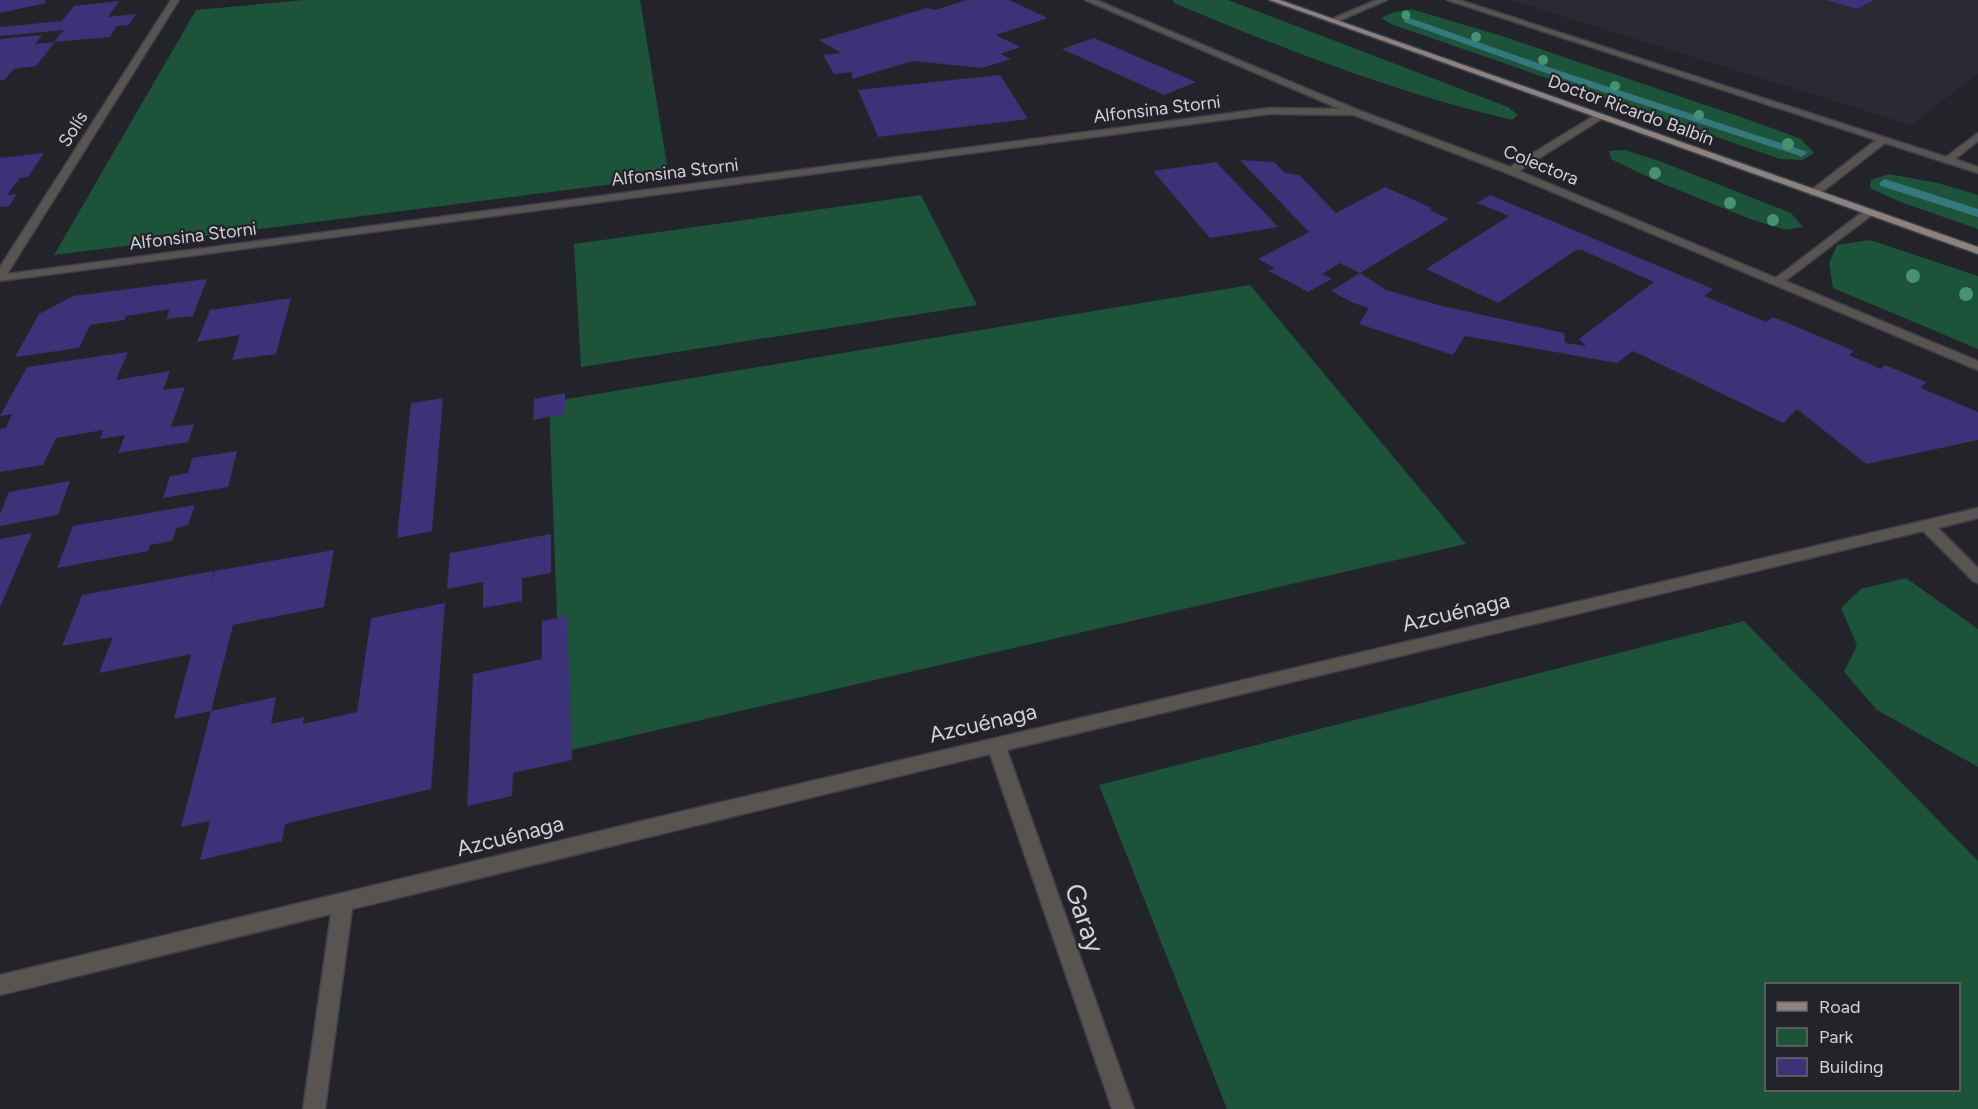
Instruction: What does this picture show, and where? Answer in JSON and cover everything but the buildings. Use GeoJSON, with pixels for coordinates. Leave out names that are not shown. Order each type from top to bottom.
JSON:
{"type":"FeatureCollection","features":[{"type":"Feature","properties":{"kind":"main road","name":"Doctor Ricardo Balbín"},"geometry":{"type":"LineString","coordinates":[[1273,0],[1978,251]]}},
{"type":"Feature","properties":{"kind":"street","name":"Solís"},"geometry":{"type":"LineString","coordinates":[[0,277],[175,0]]}},
{"type":"Feature","properties":{"kind":"street","name":"Colectora"},"geometry":{"type":"LineString","coordinates":[[1089,0],[1355,112],[1511,171],[1978,366]]}},
{"type":"Feature","properties":{"kind":"street"},"geometry":{"type":"LineString","coordinates":[[1331,21],[1383,0]]}},
{"type":"Feature","properties":{"kind":"street"},"geometry":{"type":"LineString","coordinates":[[1451,0],[1978,170]]}},
{"type":"Feature","properties":{"kind":"street"},"geometry":{"type":"LineString","coordinates":[[1106,7],[1115,3]]}},
{"type":"Feature","properties":{"kind":"street","name":"Alfonsina Storni"},"geometry":{"type":"LineString","coordinates":[[0,277],[1269,111],[1355,112]]}},
{"type":"Feature","properties":{"kind":"street"},"geometry":{"type":"LineString","coordinates":[[1511,171],[1600,116]]}},
{"type":"Feature","properties":{"kind":"street"},"geometry":{"type":"LineString","coordinates":[[1948,160],[1978,136]]}},
{"type":"Feature","properties":{"kind":"street"},"geometry":{"type":"LineString","coordinates":[[1814,193],[1883,140]]}},
{"type":"Feature","properties":{"kind":"street"},"geometry":{"type":"LineString","coordinates":[[1776,283],[1869,212]]}},
{"type":"Feature","properties":{"kind":"street","name":"Azcuénaga"},"geometry":{"type":"LineString","coordinates":[[0,985],[996,745],[1978,513]]}},
{"type":"Feature","properties":{"kind":"street"},"geometry":{"type":"LineString","coordinates":[[1927,526],[1978,577]]}},
{"type":"Feature","properties":{"kind":"street","name":"Garay"},"geometry":{"type":"LineString","coordinates":[[996,745],[1123,1109]]}},
{"type":"Feature","properties":{"kind":"street"},"geometry":{"type":"LineString","coordinates":[[315,1109],[343,902]]}},
{"type":"Feature","properties":{"kind":"shaded area"},"geometry":{"type":"Polygon","coordinates":[[[1510,0],[1978,0],[1978,73],[1911,125],[1510,0]]]}},
{"type":"Feature","properties":{"kind":"green space"},"geometry":{"type":"Polygon","coordinates":[[[303,0],[640,0],[669,177],[54,255],[196,10],[303,0]]]}},
{"type":"Feature","properties":{"kind":"green space"},"geometry":{"type":"Polygon","coordinates":[[[1173,0],[1228,0],[1508,107],[1518,115],[1512,120],[1468,109],[1340,69],[1174,3],[1173,0]]]}},
{"type":"Feature","properties":{"kind":"green space"},"geometry":{"type":"Polygon","coordinates":[[[1411,9],[1502,36],[1741,117],[1801,139],[1814,153],[1802,160],[1780,159],[1391,24],[1381,18],[1394,12],[1411,9]]]}},
{"type":"Feature","properties":{"kind":"green space"},"geometry":{"type":"Polygon","coordinates":[[[1625,150],[1662,162],[1791,213],[1803,227],[1786,230],[1750,219],[1656,181],[1611,159],[1609,151],[1625,150]]]}},
{"type":"Feature","properties":{"kind":"green space"},"geometry":{"type":"Polygon","coordinates":[[[1889,174],[1938,183],[1978,195],[1978,229],[1898,201],[1870,188],[1871,180],[1889,174]]]}},
{"type":"Feature","properties":{"kind":"green space"},"geometry":{"type":"Polygon","coordinates":[[[921,195],[977,305],[581,367],[574,244],[921,195]]]}},
{"type":"Feature","properties":{"kind":"green space"},"geometry":{"type":"Polygon","coordinates":[[[1870,240],[1978,276],[1978,349],[1833,288],[1829,263],[1837,245],[1870,240]]]}},
{"type":"Feature","properties":{"kind":"green space"},"geometry":{"type":"Polygon","coordinates":[[[1250,285],[1466,544],[562,752],[549,402],[1250,285]]]}},
{"type":"Feature","properties":{"kind":"green space"},"geometry":{"type":"Polygon","coordinates":[[[1906,578],[1978,629],[1978,767],[1877,710],[1844,672],[1857,645],[1841,608],[1861,589],[1906,578]]]}},
{"type":"Feature","properties":{"kind":"green space"},"geometry":{"type":"Polygon","coordinates":[[[1744,621],[1978,861],[1978,1109],[1227,1109],[1099,785],[1744,621]]]}},
{"type":"Feature","properties":{"kind":"waterway"},"geometry":{"type":"LineString","coordinates":[[1407,20],[1556,73],[1801,153]]}},
{"type":"Feature","properties":{"kind":"waterway"},"geometry":{"type":"LineString","coordinates":[[1885,183],[1978,213]]}}]}
